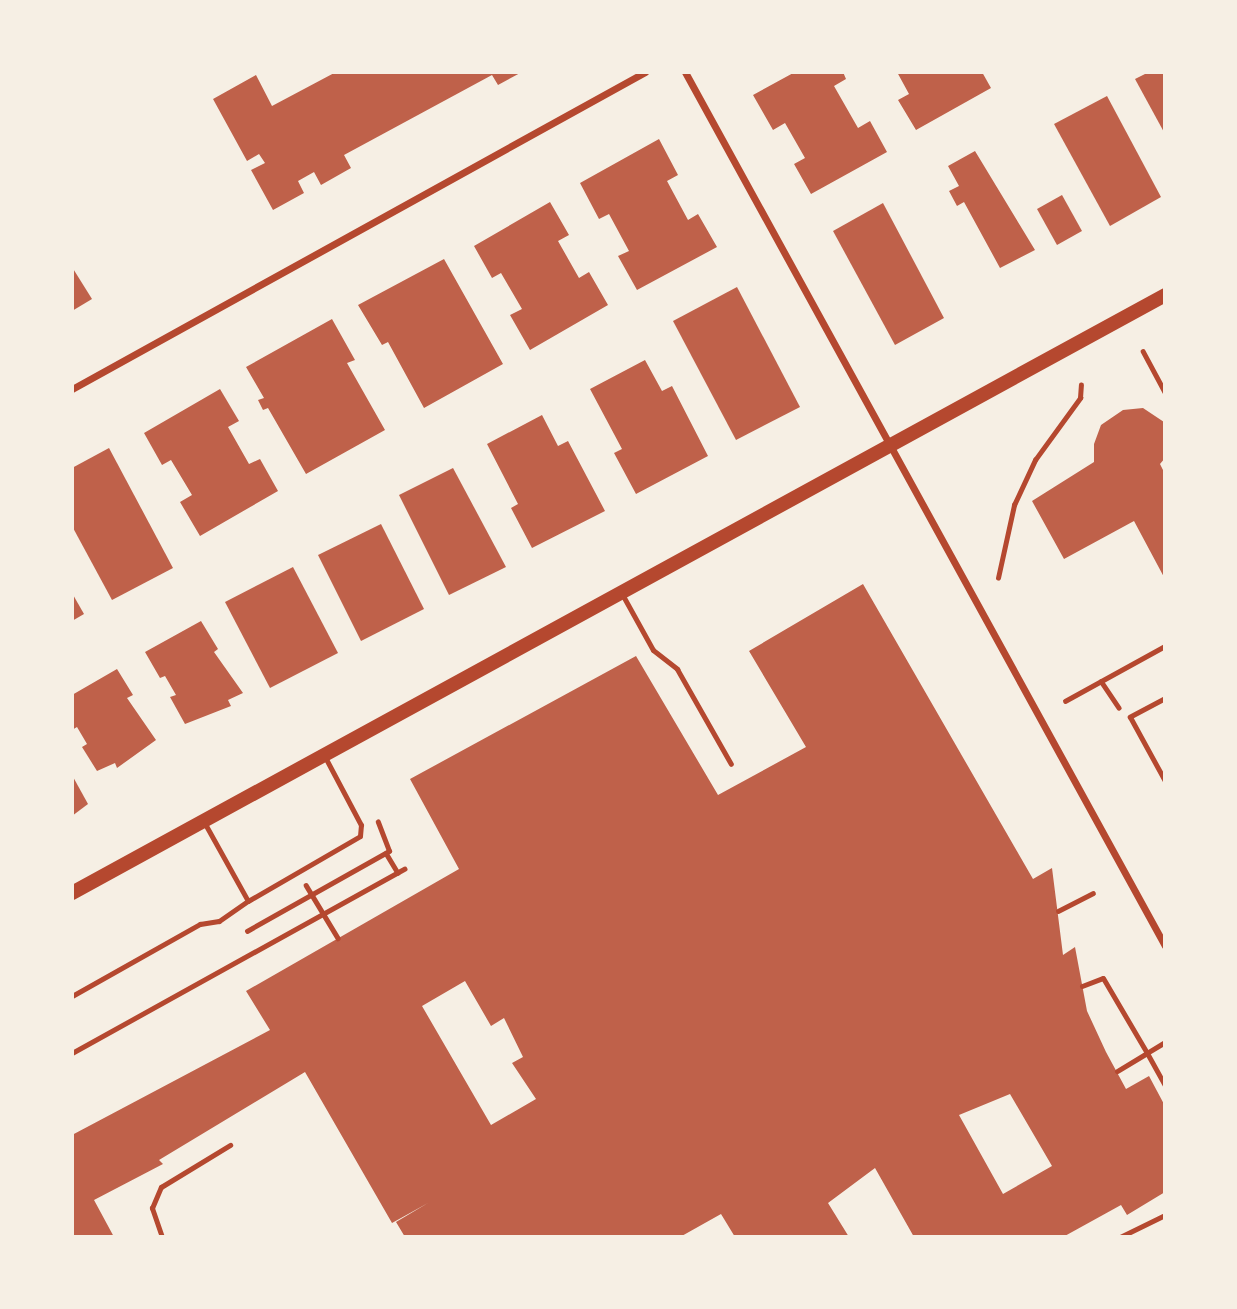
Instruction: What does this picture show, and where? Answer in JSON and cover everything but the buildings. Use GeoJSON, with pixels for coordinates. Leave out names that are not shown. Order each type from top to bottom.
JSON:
{"type":"FeatureCollection","features":[{"type":"Feature","properties":{"kind":"main road"},"geometry":{"type":"LineString","coordinates":[[72,893],[1165,295]]}},
{"type":"Feature","properties":{"kind":"street"},"geometry":{"type":"LineString","coordinates":[[72,389],[645,72]]}},
{"type":"Feature","properties":{"kind":"street"},"geometry":{"type":"LineString","coordinates":[[685,72],[1165,946]]}},
{"type":"Feature","properties":{"kind":"lane"},"geometry":{"type":"LineString","coordinates":[[621,593],[653,650],[677,669],[731,764]]}},
{"type":"Feature","properties":{"kind":"lane"},"geometry":{"type":"LineString","coordinates":[[1165,698],[1130,717],[1165,781]]}},
{"type":"Feature","properties":{"kind":"lane"},"geometry":{"type":"LineString","coordinates":[[72,996],[200,924],[219,921],[248,901],[360,836],[361,825],[324,754]]}},
{"type":"Feature","properties":{"kind":"lane"},"geometry":{"type":"LineString","coordinates":[[204,822],[248,901]]}},
{"type":"Feature","properties":{"kind":"lane"},"geometry":{"type":"LineString","coordinates":[[1082,986],[1103,978],[1165,1086]]}},
{"type":"Feature","properties":{"kind":"lane"},"geometry":{"type":"LineString","coordinates":[[1117,1071],[1165,1042]]}},
{"type":"Feature","properties":{"kind":"lane"},"geometry":{"type":"LineString","coordinates":[[162,1237],[153,1215],[161,1187],[230,1146]]}},
{"type":"Feature","properties":{"kind":"lane"},"geometry":{"type":"LineString","coordinates":[[1120,1237],[1165,1215]]}},
{"type":"Feature","properties":{"kind":"path"},"geometry":{"type":"LineString","coordinates":[[1143,351],[1165,392]]}},
{"type":"Feature","properties":{"kind":"path"},"geometry":{"type":"LineString","coordinates":[[998,578],[1014,505],[1035,460],[1080,398],[1082,385]]}},
{"type":"Feature","properties":{"kind":"path"},"geometry":{"type":"LineString","coordinates":[[1065,701],[1165,646]]}},
{"type":"Feature","properties":{"kind":"path"},"geometry":{"type":"LineString","coordinates":[[1101,681],[1114,704]]}},
{"type":"Feature","properties":{"kind":"path"},"geometry":{"type":"LineString","coordinates":[[386,853],[398,873]]}},
{"type":"Feature","properties":{"kind":"path"},"geometry":{"type":"LineString","coordinates":[[72,1053],[324,916],[404,869]]}},
{"type":"Feature","properties":{"kind":"path"},"geometry":{"type":"LineString","coordinates":[[311,892],[338,938]]}},
{"type":"Feature","properties":{"kind":"path"},"geometry":{"type":"LineString","coordinates":[[1058,911],[1093,892]]}}]}
